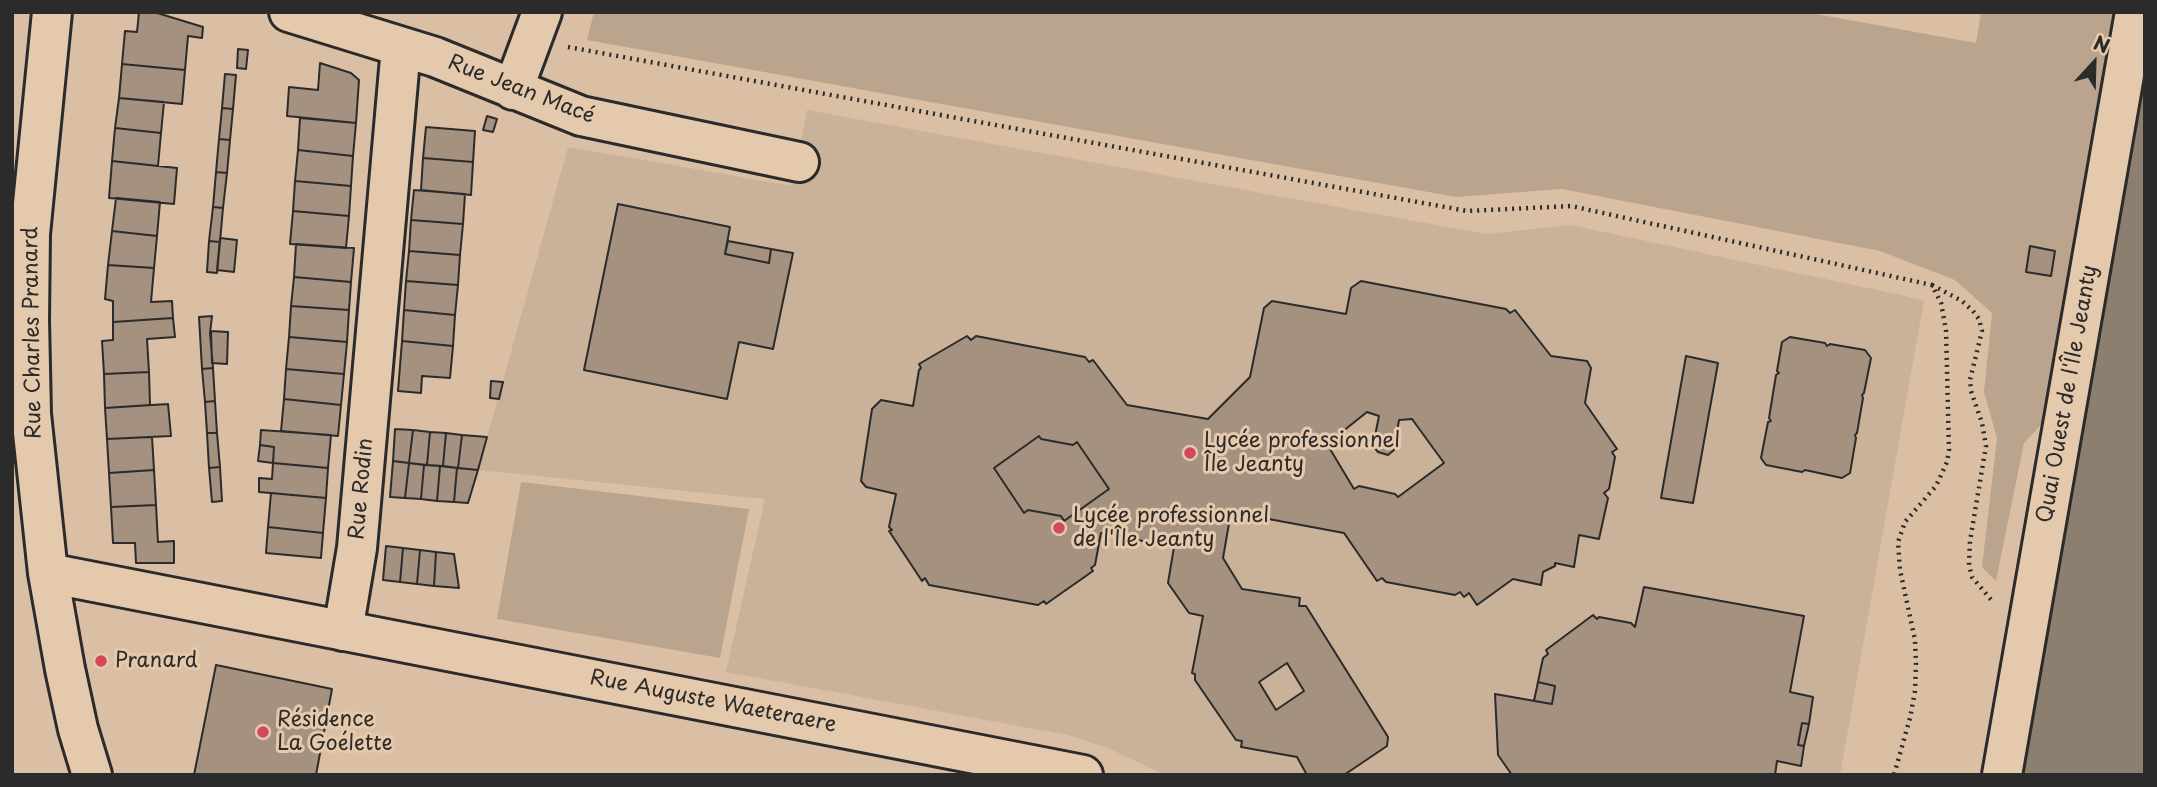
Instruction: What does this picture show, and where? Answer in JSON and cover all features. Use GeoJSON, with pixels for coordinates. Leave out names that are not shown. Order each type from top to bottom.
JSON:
{"type":"FeatureCollection","features":[{"type":"Feature","properties":{"kind":"street","name":"Rue Charles Pranard"},"geometry":{"type":"LineString","coordinates":[[52,12],[33,190],[28,276],[31,414],[26,500],[48,573],[78,729],[92,775]]}},
{"type":"Feature","properties":{"kind":"street","name":"Rue Jean Macé"},"geometry":{"type":"LineString","coordinates":[[289,12],[456,65],[563,109],[603,122],[799,162]]}},
{"type":"Feature","properties":{"kind":"street"},"geometry":{"type":"LineString","coordinates":[[513,89],[542,12]]}},
{"type":"Feature","properties":{"kind":"street","name":"Quai Ouest de l'Île Jeanty"},"geometry":{"type":"LineString","coordinates":[[2002,775],[2135,12]]}},
{"type":"Feature","properties":{"kind":"street","name":"Rue Rodin"},"geometry":{"type":"LineString","coordinates":[[343,631],[358,548],[401,47]]}},
{"type":"Feature","properties":{"kind":"street"},"geometry":{"type":"LineString","coordinates":[[48,573],[343,631]]}},
{"type":"Feature","properties":{"kind":"street","name":"Rue Auguste Waeteraere"},"geometry":{"type":"LineString","coordinates":[[343,631],[1083,775]]}},
{"type":"Feature","properties":{"kind":"path"},"geometry":{"type":"LineString","coordinates":[[564,47],[1467,211],[1571,206],[1932,285],[1962,301],[1973,311],[1982,331],[1970,380],[1986,446],[1970,541],[1969,565],[1972,577],[2000,611]]}},
{"type":"Feature","properties":{"kind":"path"},"geometry":{"type":"LineString","coordinates":[[1894,775],[1910,718],[1916,664],[1915,640],[1900,570],[1898,542],[1905,522],[1936,486],[1947,462],[1949,450],[1946,330],[1941,303],[1932,285]]}},
{"type":"Feature","properties":{"kind":"shaded area"},"geometry":{"type":"Polygon","coordinates":[[[594,12],[1805,12],[1976,43],[1981,12],[2116,12],[2049,416],[2024,443],[1996,581],[1982,567],[1997,438],[1984,392],[1992,313],[1955,280],[1880,251],[1562,189],[1456,197],[587,40],[594,12]]]}},
{"type":"Feature","properties":{"kind":"shaded area"},"geometry":{"type":"Polygon","coordinates":[[[2145,49],[2145,775],[2016,775],[2145,49]]]}},
{"type":"Feature","properties":{"kind":"shaded area","name":"Lycée professionnel Île Jeanty"},"geometry":{"type":"Polygon","coordinates":[[[807,110],[1486,234],[1571,225],[1924,300],[1840,775],[1165,775],[1108,748],[1067,735],[726,672],[765,499],[478,470],[568,147],[793,186],[807,110]]]}},
{"type":"Feature","properties":{"kind":"shaded area"},"geometry":{"type":"Polygon","coordinates":[[[521,482],[749,509],[720,658],[497,619],[521,482]]]}},
{"type":"Feature","properties":{"kind":"building"},"geometry":{"type":"Polygon","coordinates":[[[139,12],[154,12],[203,27],[202,38],[188,36],[185,70],[122,64],[125,31],[137,32],[139,12]]]}},
{"type":"Feature","properties":{"kind":"building"},"geometry":{"type":"Polygon","coordinates":[[[238,49],[248,50],[246,69],[237,68],[238,49]]]}},
{"type":"Feature","properties":{"kind":"building"},"geometry":{"type":"Polygon","coordinates":[[[320,63],[351,73],[359,80],[356,123],[287,116],[289,87],[318,90],[320,63]]]}},
{"type":"Feature","properties":{"kind":"building"},"geometry":{"type":"Polygon","coordinates":[[[122,64],[185,70],[182,104],[119,98],[122,64]]]}},
{"type":"Feature","properties":{"kind":"building"},"geometry":{"type":"Polygon","coordinates":[[[225,74],[236,75],[233,109],[222,108],[225,74]]]}},
{"type":"Feature","properties":{"kind":"building"},"geometry":{"type":"Polygon","coordinates":[[[119,98],[164,102],[161,133],[115,128],[119,98]]]}},
{"type":"Feature","properties":{"kind":"building"},"geometry":{"type":"Polygon","coordinates":[[[222,108],[233,109],[230,140],[219,139],[222,108]]]}},
{"type":"Feature","properties":{"kind":"building"},"geometry":{"type":"Polygon","coordinates":[[[487,116],[497,119],[493,132],[483,130],[487,116]]]}},
{"type":"Feature","properties":{"kind":"building"},"geometry":{"type":"Polygon","coordinates":[[[300,118],[356,123],[353,156],[298,150],[300,118]]]}},
{"type":"Feature","properties":{"kind":"building"},"geometry":{"type":"Polygon","coordinates":[[[426,127],[475,131],[473,162],[423,158],[426,127]]]}},
{"type":"Feature","properties":{"kind":"building"},"geometry":{"type":"Polygon","coordinates":[[[115,128],[161,133],[158,166],[112,161],[115,128]]]}},
{"type":"Feature","properties":{"kind":"building"},"geometry":{"type":"Polygon","coordinates":[[[219,139],[230,140],[227,173],[216,172],[219,139]]]}},
{"type":"Feature","properties":{"kind":"building"},"geometry":{"type":"Polygon","coordinates":[[[298,150],[353,156],[351,186],[295,181],[298,150]]]}},
{"type":"Feature","properties":{"kind":"building"},"geometry":{"type":"Polygon","coordinates":[[[423,158],[473,162],[471,195],[421,190],[423,158]]]}},
{"type":"Feature","properties":{"kind":"building"},"geometry":{"type":"Polygon","coordinates":[[[112,161],[177,168],[174,204],[109,198],[112,161]]]}},
{"type":"Feature","properties":{"kind":"building"},"geometry":{"type":"Polygon","coordinates":[[[216,172],[227,173],[223,208],[213,207],[216,172]]]}},
{"type":"Feature","properties":{"kind":"building"},"geometry":{"type":"Polygon","coordinates":[[[295,181],[351,186],[349,216],[293,211],[295,181]]]}},
{"type":"Feature","properties":{"kind":"building"},"geometry":{"type":"Polygon","coordinates":[[[414,190],[465,194],[463,224],[411,220],[414,190]]]}},
{"type":"Feature","properties":{"kind":"building"},"geometry":{"type":"Polygon","coordinates":[[[116,198],[160,202],[157,236],[112,231],[116,198]]]}},
{"type":"Feature","properties":{"kind":"building"},"geometry":{"type":"Polygon","coordinates":[[[618,204],[730,227],[725,254],[769,263],[771,249],[793,253],[773,349],[739,342],[727,399],[584,370],[618,204]]]}},
{"type":"Feature","properties":{"kind":"building"},"geometry":{"type":"Polygon","coordinates":[[[213,207],[223,208],[220,242],[209,241],[213,207]]]}},
{"type":"Feature","properties":{"kind":"building"},"geometry":{"type":"Polygon","coordinates":[[[293,211],[349,216],[346,248],[290,244],[293,211]]]}},
{"type":"Feature","properties":{"kind":"building"},"geometry":{"type":"Polygon","coordinates":[[[411,220],[463,224],[460,255],[409,251],[411,220]]]}},
{"type":"Feature","properties":{"kind":"building"},"geometry":{"type":"Polygon","coordinates":[[[112,231],[157,236],[154,268],[108,265],[112,231]]]}},
{"type":"Feature","properties":{"kind":"building"},"geometry":{"type":"Polygon","coordinates":[[[220,238],[237,240],[234,272],[217,270],[220,238]]]}},
{"type":"Feature","properties":{"kind":"building"},"geometry":{"type":"Polygon","coordinates":[[[209,241],[220,242],[217,273],[207,272],[209,241]]]}},
{"type":"Feature","properties":{"kind":"building"},"geometry":{"type":"Polygon","coordinates":[[[728,241],[771,249],[769,263],[725,254],[728,241]]]}},
{"type":"Feature","properties":{"kind":"building"},"geometry":{"type":"Polygon","coordinates":[[[296,244],[354,248],[351,282],[294,277],[296,244]]]}},
{"type":"Feature","properties":{"kind":"building"},"geometry":{"type":"Polygon","coordinates":[[[2030,246],[2055,251],[2051,276],[2026,272],[2030,246]]]}},
{"type":"Feature","properties":{"kind":"building"},"geometry":{"type":"Polygon","coordinates":[[[409,251],[460,255],[458,285],[406,281],[409,251]]]}},
{"type":"Feature","properties":{"kind":"building"},"geometry":{"type":"Polygon","coordinates":[[[108,265],[154,268],[151,302],[172,301],[173,318],[113,322],[113,301],[105,299],[108,265]]]}},
{"type":"Feature","properties":{"kind":"building"},"geometry":{"type":"Polygon","coordinates":[[[294,277],[351,282],[349,310],[291,306],[294,277]]]}},
{"type":"Feature","properties":{"kind":"building"},"geometry":{"type":"Polygon","coordinates":[[[406,281],[458,285],[455,315],[404,310],[406,281]]]}},
{"type":"Feature","properties":{"kind":"building","name":"Lycée professionnel de l'Île Jeanty"},"geometry":{"type":"Polygon","coordinates":[[[1361,281],[1506,309],[1510,313],[1515,310],[1551,356],[1587,361],[1591,368],[1585,403],[1617,449],[1612,452],[1615,457],[1609,489],[1604,493],[1608,498],[1599,539],[1579,535],[1574,567],[1555,563],[1555,566],[1543,572],[1541,585],[1513,579],[1477,605],[1469,593],[1464,597],[1460,592],[1455,595],[1386,582],[1382,578],[1377,581],[1344,533],[1231,512],[1223,558],[1242,589],[1300,598],[1299,606],[1306,606],[1388,737],[1387,746],[1344,775],[1307,775],[1297,757],[1241,747],[1242,741],[1236,740],[1192,673],[1203,616],[1189,613],[1168,583],[1174,547],[1101,533],[1095,565],[1091,568],[1093,571],[1046,604],[1044,601],[1038,605],[929,585],[925,578],[922,581],[889,531],[892,530],[889,527],[896,494],[866,487],[861,481],[872,409],[881,400],[913,406],[921,368],[919,364],[967,336],[971,340],[976,336],[1085,357],[1089,362],[1093,360],[1127,405],[1208,419],[1250,377],[1264,308],[1272,301],[1346,314],[1351,288],[1361,281]],[[1367,412],[1327,444],[1354,489],[1359,486],[1398,497],[1444,463],[1412,419],[1399,420],[1394,450],[1388,455],[1378,452],[1373,446],[1379,416],[1367,412]],[[1039,436],[994,468],[1024,513],[1028,510],[1061,516],[1064,521],[1109,489],[1077,442],[1073,445],[1041,439],[1039,436]],[[1287,663],[1259,682],[1276,710],[1304,691],[1287,663]]]}},
{"type":"Feature","properties":{"kind":"building"},"geometry":{"type":"Polygon","coordinates":[[[291,306],[349,310],[347,342],[289,337],[291,306]]]}},
{"type":"Feature","properties":{"kind":"building"},"geometry":{"type":"Polygon","coordinates":[[[404,310],[455,315],[453,346],[402,341],[404,310]]]}},
{"type":"Feature","properties":{"kind":"building"},"geometry":{"type":"Polygon","coordinates":[[[212,316],[210,333],[213,368],[202,369],[199,317],[212,316]]]}},
{"type":"Feature","properties":{"kind":"building"},"geometry":{"type":"Polygon","coordinates":[[[173,318],[175,337],[147,339],[149,372],[104,374],[102,341],[113,340],[113,322],[173,318]]]}},
{"type":"Feature","properties":{"kind":"building"},"geometry":{"type":"Polygon","coordinates":[[[211,331],[228,332],[227,364],[212,363],[211,331]]]}},
{"type":"Feature","properties":{"kind":"building"},"geometry":{"type":"Polygon","coordinates":[[[289,337],[347,342],[344,374],[286,369],[289,337]]]}},
{"type":"Feature","properties":{"kind":"building"},"geometry":{"type":"Polygon","coordinates":[[[1790,337],[1825,343],[1827,346],[1830,344],[1865,350],[1871,358],[1862,395],[1850,473],[1842,478],[1766,465],[1761,458],[1768,422],[1771,421],[1769,418],[1776,375],[1779,373],[1777,371],[1782,342],[1790,337]]]}},
{"type":"Feature","properties":{"kind":"building"},"geometry":{"type":"Polygon","coordinates":[[[402,341],[453,346],[450,378],[422,376],[421,393],[398,391],[402,341]]]}},
{"type":"Feature","properties":{"kind":"building"},"geometry":{"type":"Polygon","coordinates":[[[1686,356],[1718,363],[1693,503],[1661,498],[1686,356]]]}},
{"type":"Feature","properties":{"kind":"building"},"geometry":{"type":"Polygon","coordinates":[[[213,368],[215,401],[205,402],[202,369],[213,368]]]}},
{"type":"Feature","properties":{"kind":"building"},"geometry":{"type":"Polygon","coordinates":[[[286,369],[344,374],[341,405],[284,399],[286,369]]]}},
{"type":"Feature","properties":{"kind":"building"},"geometry":{"type":"Polygon","coordinates":[[[149,372],[150,405],[105,408],[104,374],[149,372]]]}},
{"type":"Feature","properties":{"kind":"building"},"geometry":{"type":"Polygon","coordinates":[[[491,381],[503,382],[499,399],[490,398],[491,381]]]}},
{"type":"Feature","properties":{"kind":"building"},"geometry":{"type":"Polygon","coordinates":[[[284,399],[341,405],[338,436],[281,431],[284,399]]]}},
{"type":"Feature","properties":{"kind":"building"},"geometry":{"type":"Polygon","coordinates":[[[215,401],[217,433],[207,433],[205,402],[215,401]]]}},
{"type":"Feature","properties":{"kind":"building"},"geometry":{"type":"Polygon","coordinates":[[[168,404],[171,436],[107,439],[105,408],[168,404]]]}},
{"type":"Feature","properties":{"kind":"building"},"geometry":{"type":"Polygon","coordinates":[[[395,429],[413,430],[409,463],[393,461],[395,429]]]}},
{"type":"Feature","properties":{"kind":"building"},"geometry":{"type":"Polygon","coordinates":[[[261,430],[331,435],[328,468],[273,463],[274,447],[260,445],[261,430]]]}},
{"type":"Feature","properties":{"kind":"building"},"geometry":{"type":"Polygon","coordinates":[[[413,430],[430,432],[427,465],[409,463],[413,430]]]}},
{"type":"Feature","properties":{"kind":"building"},"geometry":{"type":"Polygon","coordinates":[[[430,432],[446,433],[443,466],[427,465],[430,432]]]}},
{"type":"Feature","properties":{"kind":"building"},"geometry":{"type":"Polygon","coordinates":[[[207,433],[217,433],[220,467],[209,468],[207,433]]]}},
{"type":"Feature","properties":{"kind":"building"},"geometry":{"type":"Polygon","coordinates":[[[446,433],[462,435],[458,468],[443,466],[446,433]]]}},
{"type":"Feature","properties":{"kind":"building"},"geometry":{"type":"Polygon","coordinates":[[[462,435],[487,437],[478,470],[458,468],[462,435]]]}},
{"type":"Feature","properties":{"kind":"building"},"geometry":{"type":"Polygon","coordinates":[[[1039,436],[1041,439],[1073,445],[1077,442],[1109,489],[1064,521],[1061,516],[1028,510],[1024,513],[994,468],[1039,436]]]}},
{"type":"Feature","properties":{"kind":"building"},"geometry":{"type":"Polygon","coordinates":[[[152,437],[154,470],[109,473],[107,439],[152,437]]]}},
{"type":"Feature","properties":{"kind":"building"},"geometry":{"type":"Polygon","coordinates":[[[260,445],[274,447],[273,463],[258,461],[260,445]]]}},
{"type":"Feature","properties":{"kind":"building"},"geometry":{"type":"Polygon","coordinates":[[[393,461],[409,463],[405,498],[390,497],[393,461]]]}},
{"type":"Feature","properties":{"kind":"building"},"geometry":{"type":"Polygon","coordinates":[[[273,463],[328,468],[326,498],[259,492],[259,478],[272,479],[273,463]]]}},
{"type":"Feature","properties":{"kind":"building"},"geometry":{"type":"Polygon","coordinates":[[[409,463],[424,465],[421,499],[405,498],[409,463]]]}},
{"type":"Feature","properties":{"kind":"building"},"geometry":{"type":"Polygon","coordinates":[[[424,465],[440,466],[437,501],[421,499],[424,465]]]}},
{"type":"Feature","properties":{"kind":"building"},"geometry":{"type":"Polygon","coordinates":[[[440,466],[457,468],[454,502],[437,501],[440,466]]]}},
{"type":"Feature","properties":{"kind":"building"},"geometry":{"type":"Polygon","coordinates":[[[220,467],[222,501],[212,502],[209,468],[220,467]]]}},
{"type":"Feature","properties":{"kind":"building"},"geometry":{"type":"Polygon","coordinates":[[[457,468],[478,470],[468,503],[454,502],[457,468]]]}},
{"type":"Feature","properties":{"kind":"building"},"geometry":{"type":"Polygon","coordinates":[[[154,470],[156,505],[111,507],[109,473],[154,470]]]}},
{"type":"Feature","properties":{"kind":"building"},"geometry":{"type":"Polygon","coordinates":[[[271,493],[326,498],[323,533],[268,527],[271,493]]]}},
{"type":"Feature","properties":{"kind":"building"},"geometry":{"type":"Polygon","coordinates":[[[156,505],[158,542],[174,541],[174,563],[136,563],[135,543],[113,543],[111,507],[156,505]]]}},
{"type":"Feature","properties":{"kind":"building"},"geometry":{"type":"Polygon","coordinates":[[[268,527],[323,533],[321,558],[266,553],[268,527]]]}},
{"type":"Feature","properties":{"kind":"building"},"geometry":{"type":"Polygon","coordinates":[[[386,546],[403,548],[400,582],[383,580],[386,546]]]}},
{"type":"Feature","properties":{"kind":"building"},"geometry":{"type":"Polygon","coordinates":[[[403,548],[420,550],[417,584],[400,582],[403,548]]]}},
{"type":"Feature","properties":{"kind":"building"},"geometry":{"type":"Polygon","coordinates":[[[420,550],[436,552],[434,586],[417,584],[420,550]]]}},
{"type":"Feature","properties":{"kind":"building"},"geometry":{"type":"Polygon","coordinates":[[[436,552],[454,554],[459,588],[434,586],[436,552]]]}},
{"type":"Feature","properties":{"kind":"building"},"geometry":{"type":"Polygon","coordinates":[[[1644,587],[1804,616],[1790,692],[1813,697],[1809,724],[1802,723],[1798,745],[1804,746],[1801,766],[1777,761],[1775,775],[1512,775],[1498,755],[1495,694],[1552,704],[1555,686],[1538,682],[1543,658],[1548,654],[1546,650],[1593,615],[1597,619],[1599,617],[1631,623],[1635,627],[1644,587]]]}},
{"type":"Feature","properties":{"kind":"building","name":"Résidence La Goélette"},"geometry":{"type":"Polygon","coordinates":[[[216,665],[332,689],[316,775],[194,775],[216,665]]]}},
{"type":"Feature","properties":{"kind":"building"},"geometry":{"type":"Polygon","coordinates":[[[1538,682],[1555,686],[1552,704],[1534,701],[1538,682]]]}},
{"type":"Feature","properties":{"kind":"building"},"geometry":{"type":"Polygon","coordinates":[[[1802,723],[1809,724],[1804,746],[1798,745],[1802,723]]]}},
{"type":"Feature","properties":{"kind":"place","name":"Lycée professionnel Île Jeanty"},"geometry":{"type":"Point","coordinates":[1190,453]}},
{"type":"Feature","properties":{"kind":"place","name":"Lycée professionnel de l'Île Jeanty"},"geometry":{"type":"Point","coordinates":[1059,528]}},
{"type":"Feature","properties":{"kind":"place","name":"Pranard"},"geometry":{"type":"Point","coordinates":[101,661]}},
{"type":"Feature","properties":{"kind":"place","name":"Résidence La Goélette"},"geometry":{"type":"Point","coordinates":[263,732]}}]}
